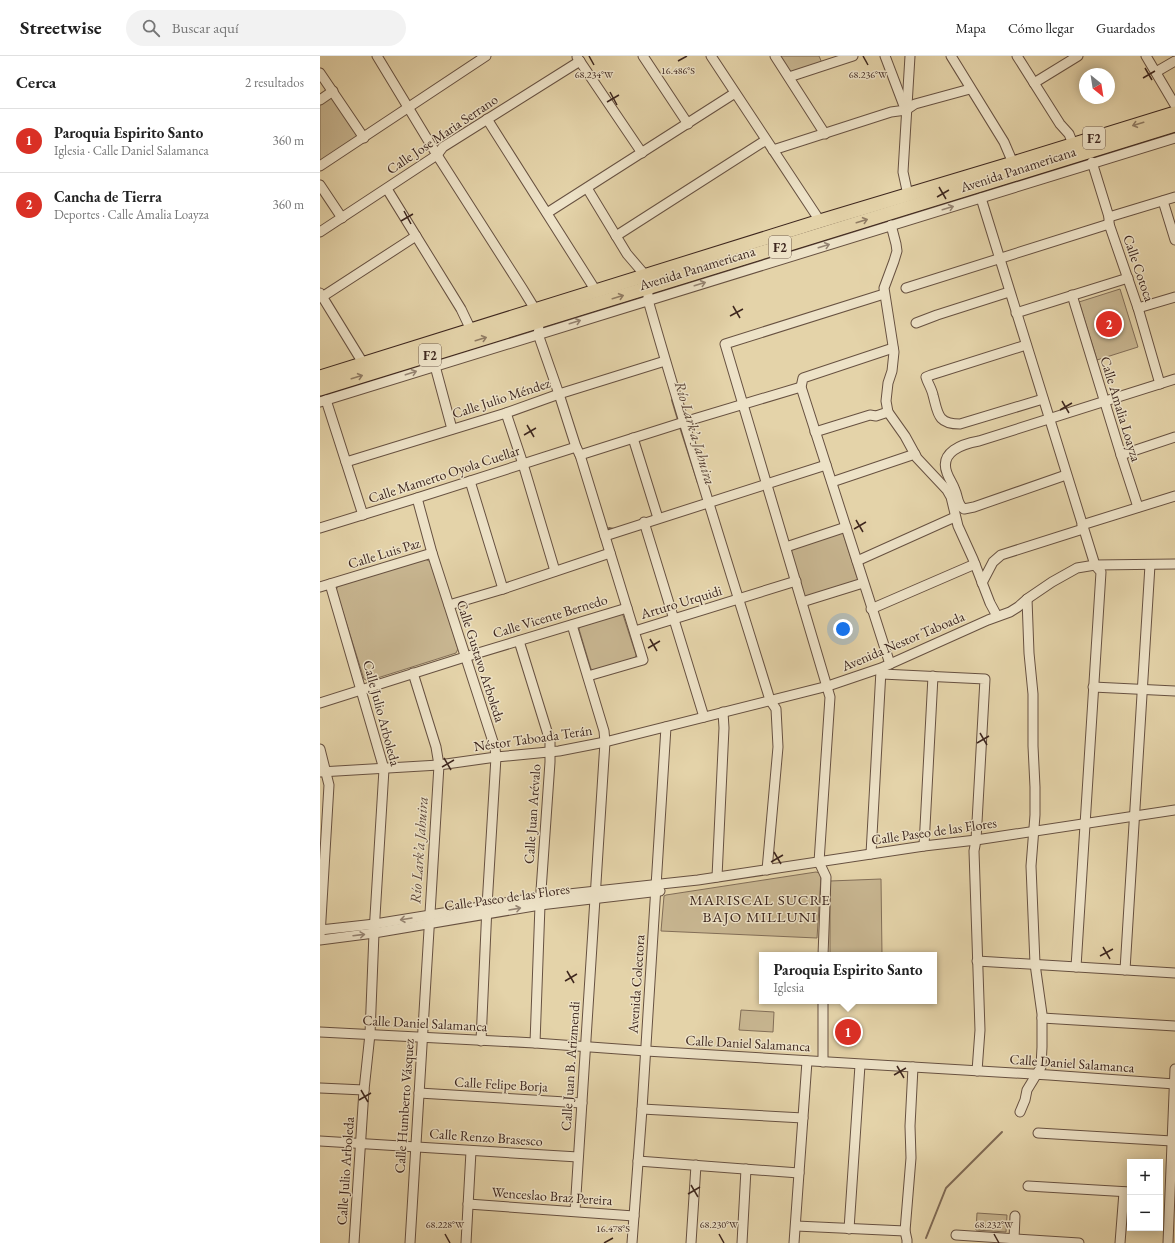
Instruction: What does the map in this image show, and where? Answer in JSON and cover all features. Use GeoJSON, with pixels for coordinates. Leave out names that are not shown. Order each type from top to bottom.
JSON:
{"type":"FeatureCollection","features":[{"type":"Feature","properties":{"kind":"highway","name":"Avenida Panamericana"},"geometry":{"type":"LineString","coordinates":[[322,397],[538,315],[596,291],[647,281],[820,221],[1175,113]]}},
{"type":"Feature","properties":{"kind":"highway","name":"Avenida Panamericana"},"geometry":{"type":"LineString","coordinates":[[320,377],[471,330],[538,315],[647,281],[1175,125]]}},
{"type":"Feature","properties":{"kind":"street"},"geometry":{"type":"LineString","coordinates":[[320,166],[486,56]]}},
{"type":"Feature","properties":{"kind":"street"},"geometry":{"type":"LineString","coordinates":[[643,56],[688,124]]}},
{"type":"Feature","properties":{"kind":"street"},"geometry":{"type":"LineString","coordinates":[[711,56],[820,221]]}},
{"type":"Feature","properties":{"kind":"street"},"geometry":{"type":"LineString","coordinates":[[775,56],[825,134]]}},
{"type":"Feature","properties":{"kind":"street"},"geometry":{"type":"LineString","coordinates":[[789,77],[826,60],[853,56]]}},
{"type":"Feature","properties":{"kind":"street"},"geometry":{"type":"LineString","coordinates":[[885,56],[906,110]]}},
{"type":"Feature","properties":{"kind":"street"},"geometry":{"type":"LineString","coordinates":[[908,195],[903,172],[910,56]]}},
{"type":"Feature","properties":{"kind":"street"},"geometry":{"type":"LineString","coordinates":[[951,56],[1004,142],[1013,163]]}},
{"type":"Feature","properties":{"kind":"street"},"geometry":{"type":"LineString","coordinates":[[1017,56],[1060,124],[1069,134],[1073,144]]}},
{"type":"Feature","properties":{"kind":"street"},"geometry":{"type":"LineString","coordinates":[[1034,83],[1078,56]]}},
{"type":"Feature","properties":{"kind":"street"},"geometry":{"type":"LineString","coordinates":[[1146,56],[1175,105]]}},
{"type":"Feature","properties":{"kind":"street"},"geometry":{"type":"LineString","coordinates":[[380,57],[437,155],[538,315],[538,334],[578,451],[627,608]]}},
{"type":"Feature","properties":{"kind":"street"},"geometry":{"type":"LineString","coordinates":[[578,58],[642,154]]}},
{"type":"Feature","properties":{"kind":"street","name":"Calle Jose Maria Serrano"},"geometry":{"type":"LineString","coordinates":[[320,232],[387,189],[437,155],[443,147],[487,120],[578,58]]}},
{"type":"Feature","properties":{"kind":"street"},"geometry":{"type":"LineString","coordinates":[[1156,72],[1175,61]]}},
{"type":"Feature","properties":{"kind":"street"},"geometry":{"type":"LineString","coordinates":[[320,72],[364,138]]}},
{"type":"Feature","properties":{"kind":"street"},"geometry":{"type":"LineString","coordinates":[[773,150],[891,112],[906,110],[914,104],[970,89]]}},
{"type":"Feature","properties":{"kind":"street"},"geometry":{"type":"LineString","coordinates":[[320,100],[333,91]]}},
{"type":"Feature","properties":{"kind":"street"},"geometry":{"type":"LineString","coordinates":[[547,213],[642,154],[735,93]]}},
{"type":"Feature","properties":{"kind":"street"},"geometry":{"type":"LineString","coordinates":[[487,120],[596,291]]}},
{"type":"Feature","properties":{"kind":"street","name":"Avenida Panamericana"},"geometry":{"type":"LineString","coordinates":[[322,397],[435,366],[981,198],[1092,162],[1175,138]]}},
{"type":"Feature","properties":{"kind":"street"},"geometry":{"type":"LineString","coordinates":[[616,236],[766,140]]}},
{"type":"Feature","properties":{"kind":"street","name":"Calle Cotoca"},"geometry":{"type":"LineString","coordinates":[[1092,162],[1109,220],[1138,308],[1160,384]]}},
{"type":"Feature","properties":{"kind":"street"},"geometry":{"type":"LineString","coordinates":[[320,185],[342,218]]}},
{"type":"Feature","properties":{"kind":"street"},"geometry":{"type":"LineString","coordinates":[[587,188],[627,254],[647,281],[648,300],[665,361],[770,700],[776,709],[778,747],[767,870]]}},
{"type":"Feature","properties":{"kind":"street"},"geometry":{"type":"LineString","coordinates":[[387,189],[462,309],[471,330]]}},
{"type":"Feature","properties":{"kind":"street"},"geometry":{"type":"LineString","coordinates":[[906,288],[999,258],[1175,197]]}},
{"type":"Feature","properties":{"kind":"street"},"geometry":{"type":"LineString","coordinates":[[981,198],[1066,475],[1095,565],[1101,572],[1076,967]]}},
{"type":"Feature","properties":{"kind":"street"},"geometry":{"type":"LineString","coordinates":[[1162,201],[1175,240]]}},
{"type":"Feature","properties":{"kind":"street"},"geometry":{"type":"LineString","coordinates":[[891,225],[896,244],[896,251],[894,261],[886,280],[884,294],[893,348],[892,371],[888,383],[886,401],[888,412],[922,464],[947,490],[951,498],[958,526],[990,603],[997,616]]}},
{"type":"Feature","properties":{"kind":"street"},"geometry":{"type":"LineString","coordinates":[[363,363],[321,295],[416,236]]}},
{"type":"Feature","properties":{"kind":"street"},"geometry":{"type":"LineString","coordinates":[[1016,313],[1128,278]]}},
{"type":"Feature","properties":{"kind":"street"},"geometry":{"type":"LineString","coordinates":[[916,324],[937,315],[1009,292]]}},
{"type":"Feature","properties":{"kind":"street"},"geometry":{"type":"LineString","coordinates":[[823,952],[826,877],[819,862],[830,697],[828,686],[725,344],[884,294]]}},
{"type":"Feature","properties":{"kind":"street","name":"Calle Amalia Loayza"},"geometry":{"type":"LineString","coordinates":[[1072,295],[1120,455],[1138,507]]}},
{"type":"Feature","properties":{"kind":"street"},"geometry":{"type":"LineString","coordinates":[[1138,308],[1175,297]]}},
{"type":"Feature","properties":{"kind":"street"},"geometry":{"type":"LineString","coordinates":[[1026,345],[926,377],[933,396],[935,407],[938,415],[943,420],[954,424],[960,424],[1043,399]]}},
{"type":"Feature","properties":{"kind":"street"},"geometry":{"type":"LineString","coordinates":[[872,854],[884,669],[872,609],[801,387],[803,378],[893,348]]}},
{"type":"Feature","properties":{"kind":"street","name":"Calle Julio Méndez"},"geometry":{"type":"LineString","coordinates":[[346,462],[506,413],[559,394],[665,361]]}},
{"type":"Feature","properties":{"kind":"street"},"geometry":{"type":"LineString","coordinates":[[435,366],[452,429]]}},
{"type":"Feature","properties":{"kind":"street"},"geometry":{"type":"LineString","coordinates":[[1066,475],[974,507],[964,509],[959,504],[956,492],[945,466],[946,460],[955,449],[962,445],[979,441],[1175,379]]}},
{"type":"Feature","properties":{"kind":"street","name":"Calle Mamerto Oyola Cuellar"},"geometry":{"type":"LineString","coordinates":[[320,528],[523,464],[633,438],[801,387]]}},
{"type":"Feature","properties":{"kind":"street"},"geometry":{"type":"LineString","coordinates":[[322,397],[363,514]]}},
{"type":"Feature","properties":{"kind":"street"},"geometry":{"type":"LineString","coordinates":[[815,432],[870,415],[876,416],[888,412]]}},
{"type":"Feature","properties":{"kind":"street"},"geometry":{"type":"LineString","coordinates":[[506,413],[555,571]]}},
{"type":"Feature","properties":{"kind":"street"},"geometry":{"type":"LineString","coordinates":[[1120,455],[1175,437]]}},
{"type":"Feature","properties":{"kind":"street"},"geometry":{"type":"LineString","coordinates":[[633,438],[658,518]]}},
{"type":"Feature","properties":{"kind":"street"},"geometry":{"type":"LineString","coordinates":[[832,482],[915,454]]}},
{"type":"Feature","properties":{"kind":"street"},"geometry":{"type":"LineString","coordinates":[[605,536],[644,522],[709,503],[826,465]]}},
{"type":"Feature","properties":{"kind":"street"},"geometry":{"type":"LineString","coordinates":[[470,481],[503,589]]}},
{"type":"Feature","properties":{"kind":"street"},"geometry":{"type":"LineString","coordinates":[[982,583],[993,562],[1001,555],[1138,507],[1175,496]]}},
{"type":"Feature","properties":{"kind":"street","name":"Calle Gustavo Arboleda"},"geometry":{"type":"LineString","coordinates":[[417,498],[432,553],[495,748],[496,757],[481,1041]]}},
{"type":"Feature","properties":{"kind":"street"},"geometry":{"type":"LineString","coordinates":[[857,561],[956,517]]}},
{"type":"Feature","properties":{"kind":"street"},"geometry":{"type":"LineString","coordinates":[[644,522],[704,717]]}},
{"type":"Feature","properties":{"kind":"street"},"geometry":{"type":"LineString","coordinates":[[786,547],[846,527]]}},
{"type":"Feature","properties":{"kind":"street","name":"Calle Luis Paz"},"geometry":{"type":"LineString","coordinates":[[320,587],[432,553]]}},
{"type":"Feature","properties":{"kind":"street"},"geometry":{"type":"LineString","coordinates":[[449,604],[503,589],[610,553]]}},
{"type":"Feature","properties":{"kind":"street"},"geometry":{"type":"LineString","coordinates":[[872,609],[975,564]]}},
{"type":"Feature","properties":{"kind":"street","name":"Avenida Nestor Taboada"},"geometry":{"type":"LineString","coordinates":[[770,700],[828,686],[884,669],[988,620],[1018,608],[1027,599],[1052,582],[1077,568],[1095,565],[1175,564]]}},
{"type":"Feature","properties":{"kind":"street"},"geometry":{"type":"LineString","coordinates":[[1125,970],[1150,565]]}},
{"type":"Feature","properties":{"kind":"street","name":"Arturo Urquidi"},"geometry":{"type":"LineString","coordinates":[[588,676],[644,660],[635,631],[796,581]]}},
{"type":"Feature","properties":{"kind":"street","name":"Calle Julio Arboleda"},"geometry":{"type":"LineString","coordinates":[[330,584],[384,769],[374,928],[370,1034],[364,1090],[354,1243]]}},
{"type":"Feature","properties":{"kind":"street"},"geometry":{"type":"LineString","coordinates":[[802,602],[863,584]]}},
{"type":"Feature","properties":{"kind":"street"},"geometry":{"type":"LineString","coordinates":[[1020,1112],[1027,1090],[1037,1074],[1042,1058],[1042,1018],[1035,964],[1031,866],[1035,815],[1035,787],[1033,694],[1029,653],[1027,599]]}},
{"type":"Feature","properties":{"kind":"street","name":"Calle Vicente Bernedo"},"geometry":{"type":"LineString","coordinates":[[320,703],[465,656],[627,608],[635,631]]}},
{"type":"Feature","properties":{"kind":"street","name":"Calle Juan B. Arizmendi"},"geometry":{"type":"LineString","coordinates":[[572,625],[604,731],[605,742],[575,1211]]}},
{"type":"Feature","properties":{"kind":"street","name":"Calle Juan Arévalo"},"geometry":{"type":"LineString","coordinates":[[519,641],[550,741],[535,1042]]}},
{"type":"Feature","properties":{"kind":"street"},"geometry":{"type":"LineString","coordinates":[[884,669],[934,676],[985,679],[976,840],[974,851],[980,1030],[977,1071]]}},
{"type":"Feature","properties":{"kind":"street","name":"Calle Humberto Vásquez"},"geometry":{"type":"LineString","coordinates":[[410,1243],[439,765],[436,747],[413,673]]}},
{"type":"Feature","properties":{"kind":"street"},"geometry":{"type":"LineString","coordinates":[[924,846],[934,676]]}},
{"type":"Feature","properties":{"kind":"street"},"geometry":{"type":"LineString","coordinates":[[1093,687],[1175,691]]}},
{"type":"Feature","properties":{"kind":"street","name":"Néstor Taboada Terán"},"geometry":{"type":"LineString","coordinates":[[323,772],[439,765],[496,757],[550,752],[605,742],[770,700]]}},
{"type":"Feature","properties":{"kind":"street"},"geometry":{"type":"LineString","coordinates":[[717,877],[724,728],[723,712]]}},
{"type":"Feature","properties":{"kind":"street","name":"Avenida Colectora"},"geometry":{"type":"LineString","coordinates":[[632,1243],[646,1052],[666,727]]}},
{"type":"Feature","properties":{"kind":"street"},"geometry":{"type":"LineString","coordinates":[[320,749],[323,772],[329,785],[320,935]]}},
{"type":"Feature","properties":{"kind":"street","name":"Calle Paseo de las Flores"},"geometry":{"type":"LineString","coordinates":[[320,935],[374,928],[541,901],[656,889],[717,877],[1175,810]]}},
{"type":"Feature","properties":{"kind":"street"},"geometry":{"type":"LineString","coordinates":[[977,961],[1175,973]]}},
{"type":"Feature","properties":{"kind":"street"},"geometry":{"type":"LineString","coordinates":[[823,1004],[823,1062]]}},
{"type":"Feature","properties":{"kind":"street"},"geometry":{"type":"LineString","coordinates":[[1042,1018],[1175,1026]]}},
{"type":"Feature","properties":{"kind":"street","name":"Calle Daniel Salamanca"},"geometry":{"type":"LineString","coordinates":[[320,1032],[481,1041],[535,1042],[646,1052],[1037,1074],[1175,1084]]}},
{"type":"Feature","properties":{"kind":"street"},"geometry":{"type":"LineString","coordinates":[[794,1243],[807,1061]]}},
{"type":"Feature","properties":{"kind":"street"},"geometry":{"type":"LineString","coordinates":[[849,1228],[860,1064]]}},
{"type":"Feature","properties":{"kind":"street"},"geometry":{"type":"LineString","coordinates":[[907,1243],[908,1240],[905,1231],[911,1158],[910,1126],[913,1067]]}},
{"type":"Feature","properties":{"kind":"street"},"geometry":{"type":"LineString","coordinates":[[1168,1243],[1172,1222],[1170,1195],[1175,1069]]}},
{"type":"Feature","properties":{"kind":"street"},"geometry":{"type":"LineString","coordinates":[[320,1088],[364,1090]]}},
{"type":"Feature","properties":{"kind":"street","name":"Calle Felipe Borja"},"geometry":{"type":"LineString","coordinates":[[418,1093],[582,1103]]}},
{"type":"Feature","properties":{"kind":"street"},"geometry":{"type":"LineString","coordinates":[[642,1109],[803,1118]]}},
{"type":"Feature","properties":{"kind":"street"},"geometry":{"type":"LineString","coordinates":[[1038,1133],[1172,1141]]}},
{"type":"Feature","properties":{"kind":"street","name":"Calle Renzo Brasesco"},"geometry":{"type":"LineString","coordinates":[[320,1141],[578,1157]]}},
{"type":"Feature","properties":{"kind":"street"},"geometry":{"type":"LineString","coordinates":[[466,1243],[471,1151]]}},
{"type":"Feature","properties":{"kind":"street"},"geometry":{"type":"LineString","coordinates":[[638,1161],[799,1173]]}},
{"type":"Feature","properties":{"kind":"street"},"geometry":{"type":"LineString","coordinates":[[691,1243],[696,1165]]}},
{"type":"Feature","properties":{"kind":"street"},"geometry":{"type":"LineString","coordinates":[[742,1243],[746,1170]]}},
{"type":"Feature","properties":{"kind":"street"},"geometry":{"type":"LineString","coordinates":[[1028,1186],[1127,1192],[1120,1243]]}},
{"type":"Feature","properties":{"kind":"street"},"geometry":{"type":"LineString","coordinates":[[1163,1194],[1170,1195]]}},
{"type":"Feature","properties":{"kind":"street","name":"Wenceslao Braz Pereira"},"geometry":{"type":"LineString","coordinates":[[468,1204],[634,1216]]}},
{"type":"Feature","properties":{"kind":"street"},"geometry":{"type":"LineString","coordinates":[[1014,1239],[1015,1216]]}},
{"type":"Feature","properties":{"kind":"street"},"geometry":{"type":"LineString","coordinates":[[796,1226],[905,1231]]}},
{"type":"Feature","properties":{"kind":"street"},"geometry":{"type":"LineString","coordinates":[[956,1236],[1079,1243]]}},
{"type":"Feature","properties":{"kind":"shaded area"},"geometry":{"type":"Polygon","coordinates":[[[779,56],[819,56],[822,63],[790,72],[779,56]]]}},
{"type":"Feature","properties":{"kind":"shaded area"},"geometry":{"type":"Polygon","coordinates":[[[332,95],[360,136],[320,163],[320,104],[332,95]]]}},
{"type":"Feature","properties":{"kind":"shaded area"},"geometry":{"type":"Polygon","coordinates":[[[1120,289],[1138,347],[1097,360],[1079,302],[1120,289]]]}},
{"type":"Feature","properties":{"kind":"shaded area"},"geometry":{"type":"Polygon","coordinates":[[[841,532],[843,533],[858,580],[857,582],[804,597],[790,551],[791,549],[841,532]]]}},
{"type":"Feature","properties":{"kind":"shaded area"},"geometry":{"type":"Polygon","coordinates":[[[425,559],[431,562],[458,649],[456,653],[368,681],[364,679],[336,590],[338,586],[425,559]]]}},
{"type":"Feature","properties":{"kind":"shaded area"},"geometry":{"type":"Polygon","coordinates":[[[621,614],[623,615],[636,655],[635,658],[594,670],[591,669],[579,629],[580,627],[621,614]]]}},
{"type":"Feature","properties":{"kind":"shaded area"},"geometry":{"type":"Polygon","coordinates":[[[816,872],[820,873],[821,877],[817,938],[661,931],[664,896],[666,895],[816,872]]]}},
{"type":"Feature","properties":{"kind":"shaded area"},"geometry":{"type":"Polygon","coordinates":[[[881,879],[882,952],[830,952],[830,881],[881,879]]]}},
{"type":"Feature","properties":{"kind":"shaded area"},"geometry":{"type":"Polygon","coordinates":[[[741,1010],[774,1012],[773,1032],[739,1030],[741,1010]]]}},
{"type":"Feature","properties":{"kind":"shaded area"},"geometry":{"type":"Polygon","coordinates":[[[977,1213],[1007,1215],[1006,1232],[976,1230],[977,1213]]]}},
{"type":"Feature","properties":{"kind":"waterway","name":"Río Lark’a Jahuira"},"geometry":{"type":"LineString","coordinates":[[672,400],[678,420]]}},
{"type":"Feature","properties":{"kind":"waterway","name":"Río Lark’a Jahuira"},"geometry":{"type":"LineString","coordinates":[[680,427],[698,483]]}},
{"type":"Feature","properties":{"kind":"waterway","name":"Río Lark’a Jahuira"},"geometry":{"type":"LineString","coordinates":[[609,532],[609,528],[614,529]]}},
{"type":"Feature","properties":{"kind":"waterway","name":"Río Lark’a Jahuira"},"geometry":{"type":"LineString","coordinates":[[926,1238],[946,1188],[1002,1132]]}},
{"type":"Feature","properties":{"kind":"place","name":"Cancha de Tierra"},"geometry":{"type":"Point","coordinates":[1109,324]}},
{"type":"Feature","properties":{"kind":"place","name":"Paroquia Espirito Santo"},"geometry":{"type":"Point","coordinates":[848,1032]}},
{"type":"Feature","properties":{"kind":"district","name":"MARISCAL SUCRE BAJO MILLUNI"},"geometry":{"type":"Point","coordinates":[760,908]}}]}
